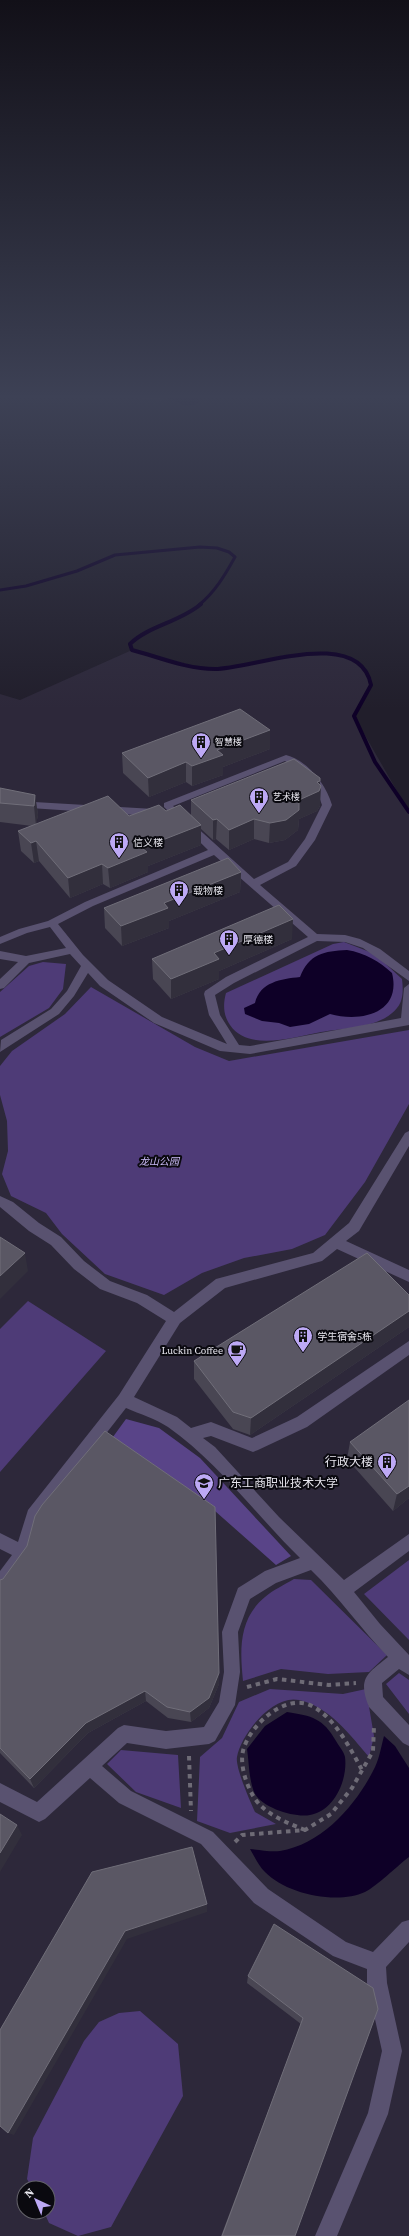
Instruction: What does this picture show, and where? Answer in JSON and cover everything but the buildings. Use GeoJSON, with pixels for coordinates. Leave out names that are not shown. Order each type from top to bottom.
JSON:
{"type":"FeatureCollection","features":[{"type":"Feature","properties":{"kind":"street"},"geometry":{"type":"LineString","coordinates":[[0,803],[45,808],[82,808],[150,813],[286,758],[307,770],[319,784],[327,805],[310,840],[292,864],[253,884]]}},
{"type":"Feature","properties":{"kind":"street"},"geometry":{"type":"LineString","coordinates":[[167,805],[215,851],[315,938]]}},
{"type":"Feature","properties":{"kind":"street"},"geometry":{"type":"LineString","coordinates":[[0,941],[24,931],[52,923],[89,904],[215,851]]}},
{"type":"Feature","properties":{"kind":"street"},"geometry":{"type":"LineString","coordinates":[[52,923],[72,950],[104,983],[158,1020],[220,1047],[250,1050],[408,1021],[407,999],[409,988]]}},
{"type":"Feature","properties":{"kind":"street"},"geometry":{"type":"LineString","coordinates":[[236,1049],[215,1015],[210,994],[230,980],[315,938],[338,937],[363,942],[386,957],[409,978]]}},
{"type":"Feature","properties":{"kind":"street"},"geometry":{"type":"LineString","coordinates":[[0,954],[26,960],[72,950]]}},
{"type":"Feature","properties":{"kind":"street"},"geometry":{"type":"LineString","coordinates":[[0,985],[26,960]]}},
{"type":"Feature","properties":{"kind":"street"},"geometry":{"type":"LineString","coordinates":[[0,1048],[23,1031],[51,1015],[71,992],[86,966]]}},
{"type":"Feature","properties":{"kind":"street"},"geometry":{"type":"LineString","coordinates":[[0,1584],[23,1554],[33,1515],[124,1400],[175,1319],[222,1283],[317,1258],[354,1227],[409,1136]]}},
{"type":"Feature","properties":{"kind":"street"},"geometry":{"type":"LineString","coordinates":[[0,1201],[9,1206],[34,1227],[56,1241],[79,1265],[104,1285],[142,1298],[175,1319]]}},
{"type":"Feature","properties":{"kind":"street"},"geometry":{"type":"LineString","coordinates":[[335,1242],[409,1276]]}},
{"type":"Feature","properties":{"kind":"street"},"geometry":{"type":"LineString","coordinates":[[189,1435],[211,1429],[253,1445],[302,1422],[409,1348]]}},
{"type":"Feature","properties":{"kind":"street"},"geometry":{"type":"LineString","coordinates":[[124,1400],[172,1422],[210,1452],[274,1522],[343,1590],[404,1663],[373,1679],[375,1701],[409,1737]]}},
{"type":"Feature","properties":{"kind":"street"},"geometry":{"type":"LineString","coordinates":[[0,1541],[23,1554]]}},
{"type":"Feature","properties":{"kind":"street"},"geometry":{"type":"LineString","coordinates":[[343,1590],[409,1542]]}},
{"type":"Feature","properties":{"kind":"street"},"geometry":{"type":"LineString","coordinates":[[0,1792],[40,1813],[124,1734],[166,1740],[209,1735],[227,1705],[232,1672],[230,1632],[244,1594],[271,1577],[314,1561]]}},
{"type":"Feature","properties":{"kind":"street"},"geometry":{"type":"LineString","coordinates":[[89,1766],[126,1797],[207,1838],[261,1896],[340,1949],[376,1963]]}},
{"type":"Feature","properties":{"kind":"street"},"geometry":{"type":"LineString","coordinates":[[326,2236],[378,2114],[392,2051],[377,1983],[376,1963],[409,1929]]}},
{"type":"Feature","properties":{"kind":"path"},"geometry":{"type":"LineString","coordinates":[[229,1696],[252,1685],[275,1678],[296,1678],[348,1685],[373,1679]]}},
{"type":"Feature","properties":{"kind":"path"},"geometry":{"type":"LineString","coordinates":[[222,1855],[242,1835],[305,1830],[331,1814],[352,1788],[373,1750],[375,1701]]}},
{"type":"Feature","properties":{"kind":"path"},"geometry":{"type":"LineString","coordinates":[[305,1830],[279,1819],[259,1805],[247,1781],[243,1752],[250,1734],[271,1712],[292,1703],[310,1705],[333,1725],[362,1770]]}},
{"type":"Feature","properties":{"kind":"path"},"geometry":{"type":"LineString","coordinates":[[189,1738],[192,1830]]}},
{"type":"Feature","properties":{"kind":"shaded area","name":"广东工商职业技术大学"},"geometry":{"type":"Polygon","coordinates":[[[132,650],[203,668],[238,666],[285,655],[327,654],[345,657],[360,664],[368,673],[371,685],[354,716],[409,812],[409,2236],[0,2236],[0,694],[20,700],[132,650]]]}},
{"type":"Feature","properties":{"kind":"shaded area"},"geometry":{"type":"Polygon","coordinates":[[[347,950],[360,953],[371,958],[392,973],[393,987],[391,998],[385,1006],[376,1012],[366,1016],[354,1017],[330,1014],[309,1024],[290,1027],[279,1023],[262,1021],[245,1014],[244,1008],[255,1003],[261,990],[266,986],[286,979],[300,977],[308,963],[318,955],[331,951],[347,950]]]}},
{"type":"Feature","properties":{"kind":"shaded area"},"geometry":{"type":"Polygon","coordinates":[[[126,1419],[159,1428],[200,1458],[291,1556],[276,1565],[215,1511],[110,1441],[126,1419]]]}},
{"type":"Feature","properties":{"kind":"shaded area"},"geometry":{"type":"Polygon","coordinates":[[[287,1712],[316,1719],[331,1733],[343,1751],[345,1757],[344,1775],[338,1793],[326,1807],[319,1812],[310,1815],[296,1815],[272,1808],[259,1799],[253,1789],[247,1749],[265,1726],[287,1712]]]}},
{"type":"Feature","properties":{"kind":"shaded area"},"geometry":{"type":"Polygon","coordinates":[[[384,1736],[395,1746],[409,1768],[409,1857],[370,1889],[354,1896],[327,1897],[312,1895],[298,1891],[274,1880],[263,1870],[250,1849],[280,1851],[295,1847],[310,1840],[336,1822],[366,1784],[377,1763],[384,1736]]]}},
{"type":"Feature","properties":{"kind":"green space"},"geometry":{"type":"Polygon","coordinates":[[[344,942],[375,954],[402,979],[403,990],[401,1001],[390,1015],[382,1020],[362,1026],[272,1040],[248,1038],[238,1033],[230,1025],[224,1009],[226,993],[333,944],[344,942]]]}},
{"type":"Feature","properties":{"kind":"green space"},"geometry":{"type":"Polygon","coordinates":[[[43,962],[66,964],[63,989],[49,1008],[0,1037],[0,992],[29,966],[43,962]]]}},
{"type":"Feature","properties":{"kind":"green space","name":"龙山公园"},"geometry":{"type":"Polygon","coordinates":[[[91,987],[195,1047],[229,1061],[409,1030],[409,1104],[365,1182],[325,1235],[292,1249],[244,1258],[202,1273],[164,1295],[105,1274],[62,1234],[46,1213],[11,1196],[2,1174],[8,1151],[7,1121],[0,1095],[0,1066],[12,1051],[65,1014],[91,987]]]}},
{"type":"Feature","properties":{"kind":"green space"},"geometry":{"type":"Polygon","coordinates":[[[28,1301],[106,1351],[0,1472],[0,1329],[28,1301]]]}},
{"type":"Feature","properties":{"kind":"green space"},"geometry":{"type":"Polygon","coordinates":[[[409,1560],[409,1640],[364,1594],[409,1560]]]}},
{"type":"Feature","properties":{"kind":"green space"},"geometry":{"type":"Polygon","coordinates":[[[294,1579],[311,1580],[387,1655],[369,1672],[328,1674],[281,1669],[243,1681],[241,1658],[243,1636],[245,1625],[250,1615],[265,1597],[294,1579]]]}},
{"type":"Feature","properties":{"kind":"green space"},"geometry":{"type":"Polygon","coordinates":[[[399,1673],[409,1680],[409,1714],[386,1684],[399,1673]]]}},
{"type":"Feature","properties":{"kind":"green space"},"geometry":{"type":"Polygon","coordinates":[[[270,1689],[343,1694],[366,1689],[374,1736],[369,1757],[347,1731],[330,1715],[320,1709],[299,1700],[289,1700],[279,1703],[269,1709],[252,1727],[240,1748],[237,1757],[240,1776],[255,1812],[276,1824],[230,1833],[197,1821],[200,1757],[222,1738],[239,1702],[270,1689]]]}},
{"type":"Feature","properties":{"kind":"green space"},"geometry":{"type":"Polygon","coordinates":[[[121,1750],[178,1755],[181,1808],[136,1792],[107,1764],[121,1750]]]}},
{"type":"Feature","properties":{"kind":"green space"},"geometry":{"type":"Polygon","coordinates":[[[140,2011],[178,2044],[183,2096],[111,2227],[78,2236],[49,2223],[48,2220],[56,2220],[56,2180],[27,2179],[33,2138],[84,2041],[99,2022],[119,2013],[140,2011]]]}},
{"type":"Feature","properties":{"kind":"waterway"},"geometry":{"type":"LineString","coordinates":[[0,590],[26,586],[77,571],[115,555],[200,547],[217,548],[229,552],[235,557],[215,589],[199,605]]}},
{"type":"Feature","properties":{"kind":"waterway"},"geometry":{"type":"LineString","coordinates":[[201,604],[184,615],[137,638],[130,644],[132,650],[183,665],[215,669],[302,654],[326,654],[347,657],[362,667],[371,685],[354,716],[375,762],[409,812]]}},
{"type":"Feature","properties":{"kind":"place","name":"智慧楼"},"geometry":{"type":"Point","coordinates":[201,759]}},
{"type":"Feature","properties":{"kind":"place","name":"艺术楼"},"geometry":{"type":"Point","coordinates":[259,814]}},
{"type":"Feature","properties":{"kind":"place","name":"信义楼"},"geometry":{"type":"Point","coordinates":[119,859]}},
{"type":"Feature","properties":{"kind":"place","name":"载物楼"},"geometry":{"type":"Point","coordinates":[179,907]}},
{"type":"Feature","properties":{"kind":"place","name":"厚德楼"},"geometry":{"type":"Point","coordinates":[229,956]}},
{"type":"Feature","properties":{"kind":"place","name":"学生宿舍5栋"},"geometry":{"type":"Point","coordinates":[303,1353]}},
{"type":"Feature","properties":{"kind":"place","name":"Luckin Coffee"},"geometry":{"type":"Point","coordinates":[237,1367]}},
{"type":"Feature","properties":{"kind":"place","name":"行政大楼"},"geometry":{"type":"Point","coordinates":[387,1479]}},
{"type":"Feature","properties":{"kind":"place","name":"广东工商职业技术大学"},"geometry":{"type":"Point","coordinates":[204,1500]}}]}
